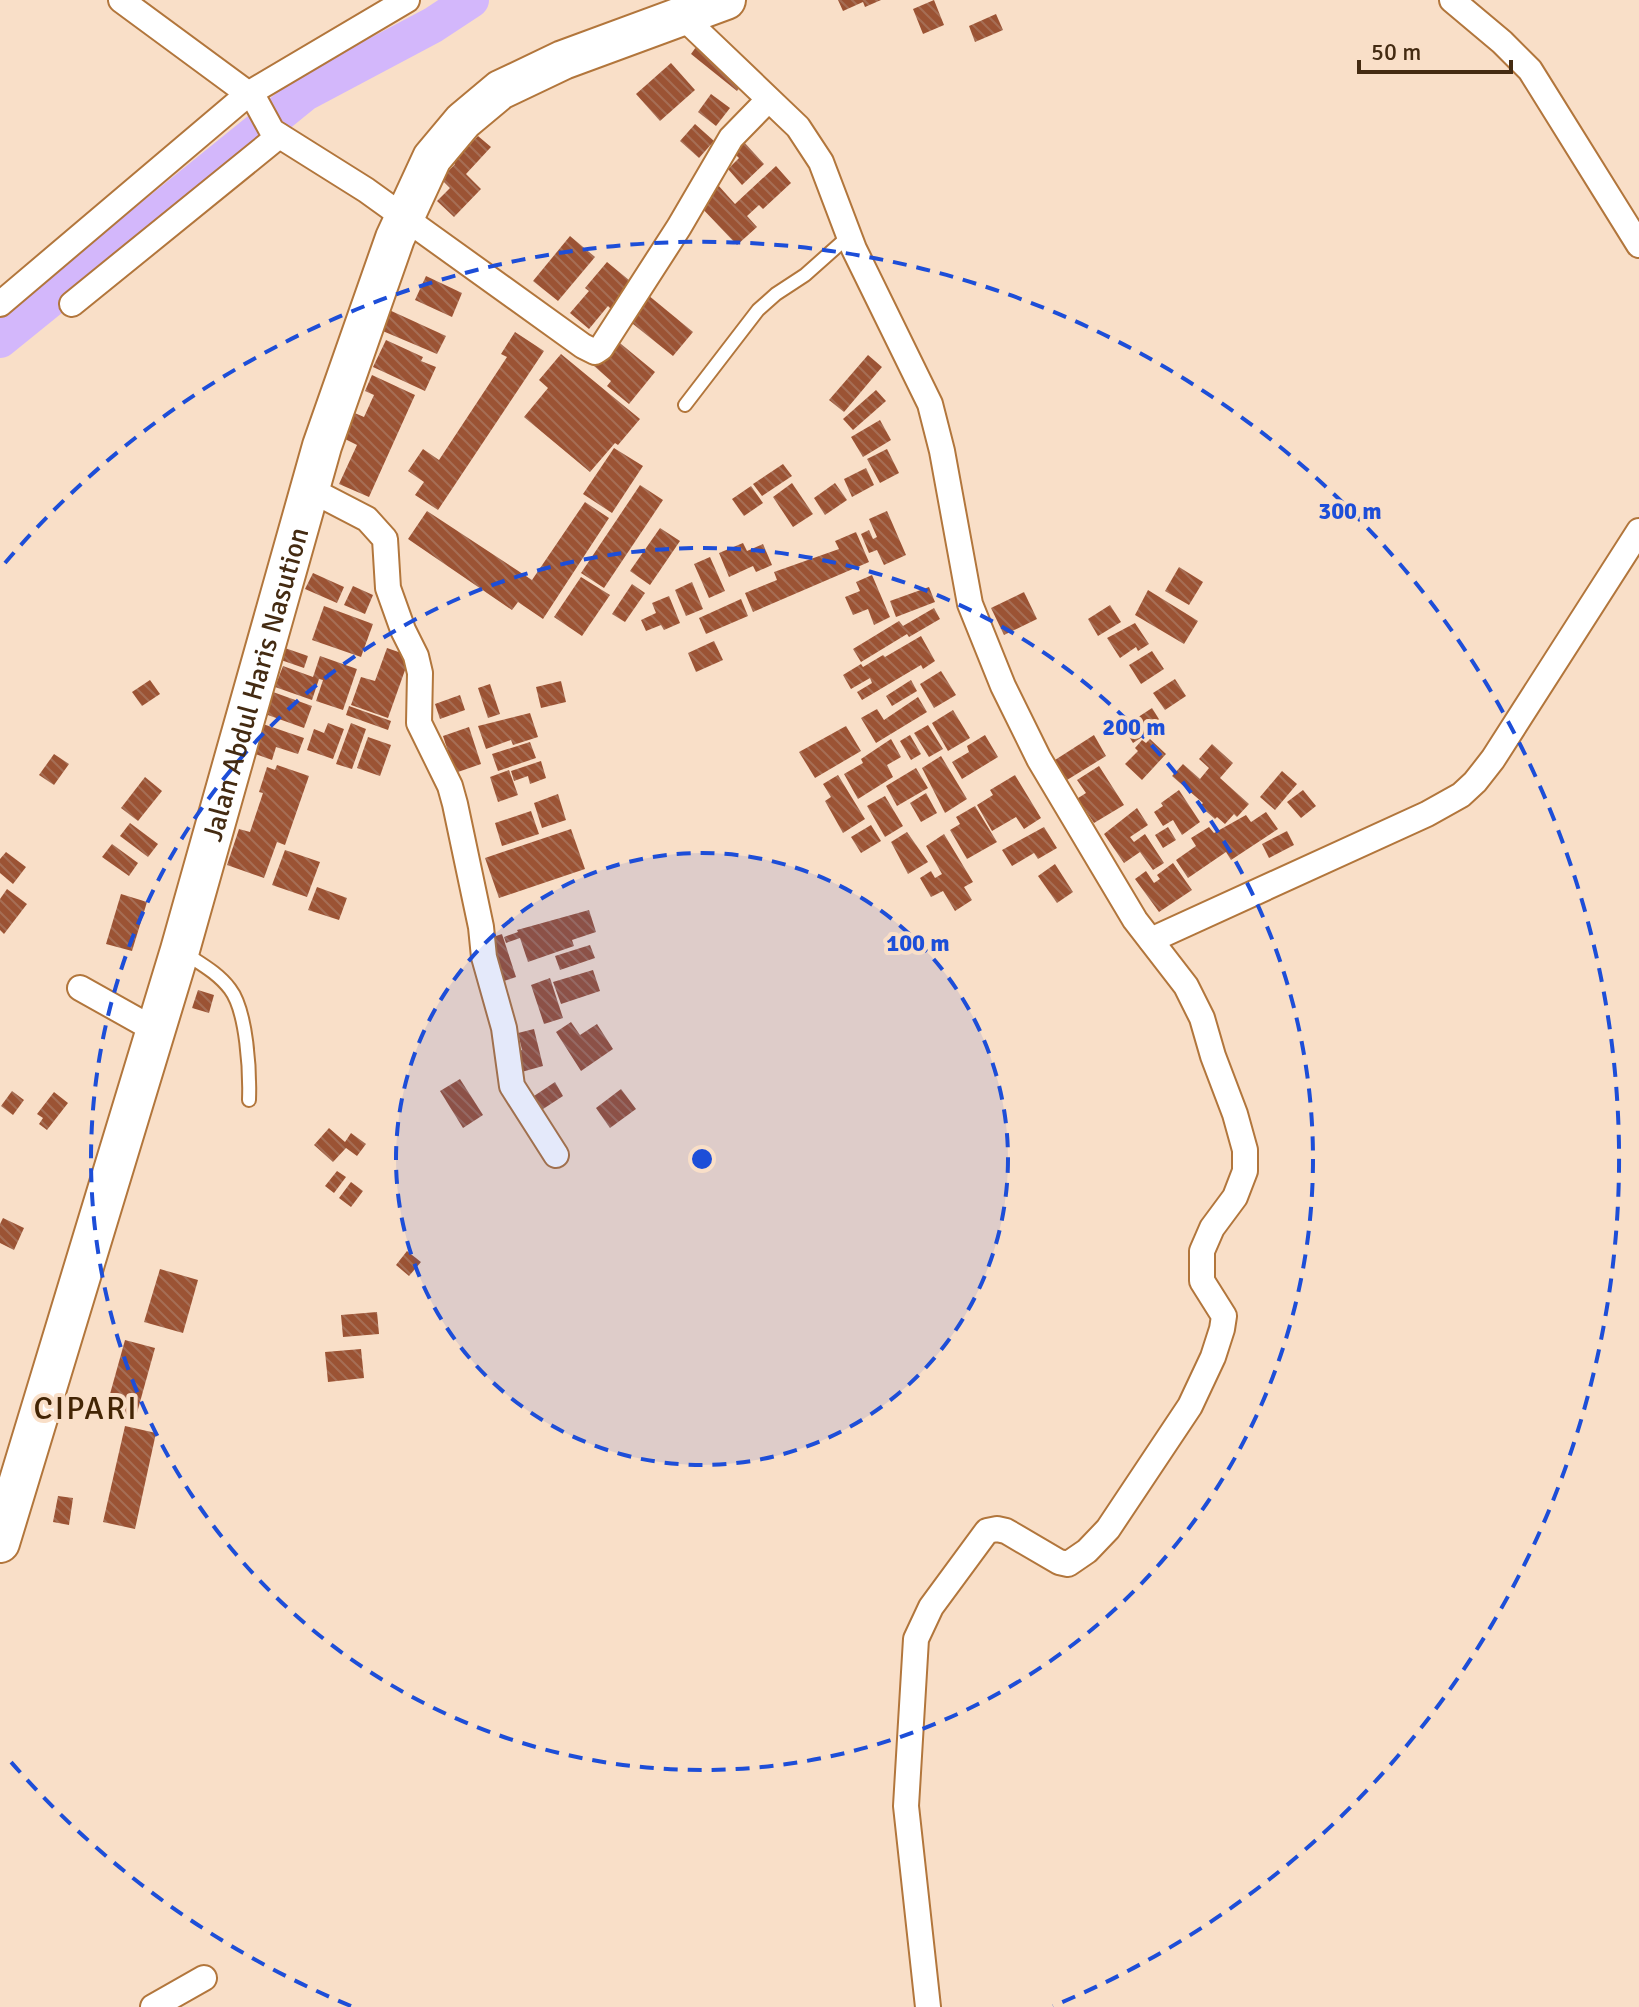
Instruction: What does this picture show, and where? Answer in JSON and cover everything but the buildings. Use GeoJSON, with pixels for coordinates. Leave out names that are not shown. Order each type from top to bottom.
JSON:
{"type":"FeatureCollection","features":[{"type":"Feature","properties":{"kind":"main road","name":"Jalan Abdul Haris Nasution"},"geometry":{"type":"LineString","coordinates":[[0,1543],[180,950],[327,431],[395,238],[432,158],[463,121],[500,90],[563,60],[726,0]]}},
{"type":"Feature","properties":{"kind":"street"},"geometry":{"type":"LineString","coordinates":[[121,0],[251,96],[276,134],[405,217],[595,352],[601,348],[679,227],[726,145],[768,100]]}},
{"type":"Feature","properties":{"kind":"street"},"geometry":{"type":"LineString","coordinates":[[0,304],[251,96],[407,0]]}},
{"type":"Feature","properties":{"kind":"street"},"geometry":{"type":"LineString","coordinates":[[1452,0],[1530,70],[1639,245]]}},
{"type":"Feature","properties":{"kind":"street"},"geometry":{"type":"LineString","coordinates":[[683,17],[798,127],[821,162],[872,287],[930,404],[942,451],[970,604],[1003,686],[1039,759],[1135,920],[1186,986],[1202,1018],[1245,1150],[1245,1171],[1235,1197],[1212,1228],[1202,1251],[1202,1281],[1224,1316],[1222,1329],[1190,1406],[1108,1529],[1073,1562],[1063,1563],[1006,1531],[987,1531],[926,1617],[916,1639],[906,1806],[928,2007]]}},
{"type":"Feature","properties":{"kind":"street"},"geometry":{"type":"LineString","coordinates":[[72,304],[276,134]]}},
{"type":"Feature","properties":{"kind":"street"},"geometry":{"type":"LineString","coordinates":[[311,490],[367,519],[385,539],[388,588],[420,673],[419,723],[446,777],[455,804],[486,965],[504,1028],[512,1086],[556,1155]]}},
{"type":"Feature","properties":{"kind":"street"},"geometry":{"type":"LineString","coordinates":[[1151,940],[1427,814],[1461,795],[1475,782],[1508,738],[1639,531]]}},
{"type":"Feature","properties":{"kind":"street"},"geometry":{"type":"LineString","coordinates":[[80,988],[155,1030]]}},
{"type":"Feature","properties":{"kind":"street"},"geometry":{"type":"LineString","coordinates":[[153,2007],[204,1978]]}},
{"type":"Feature","properties":{"kind":"lane"},"geometry":{"type":"LineString","coordinates":[[685,405],[758,310],[805,275],[850,235]]}},
{"type":"Feature","properties":{"kind":"lane"},"geometry":{"type":"LineString","coordinates":[[180,950],[219,976],[232,991],[250,1065],[249,1100]]}},
{"type":"Feature","properties":{"kind":"waterway"},"geometry":{"type":"LineString","coordinates":[[0,340],[305,93],[433,25],[471,0]]}},
{"type":"Feature","properties":{"kind":"district","name":"CIPARI"},"geometry":{"type":"Point","coordinates":[86,1408]}}]}
